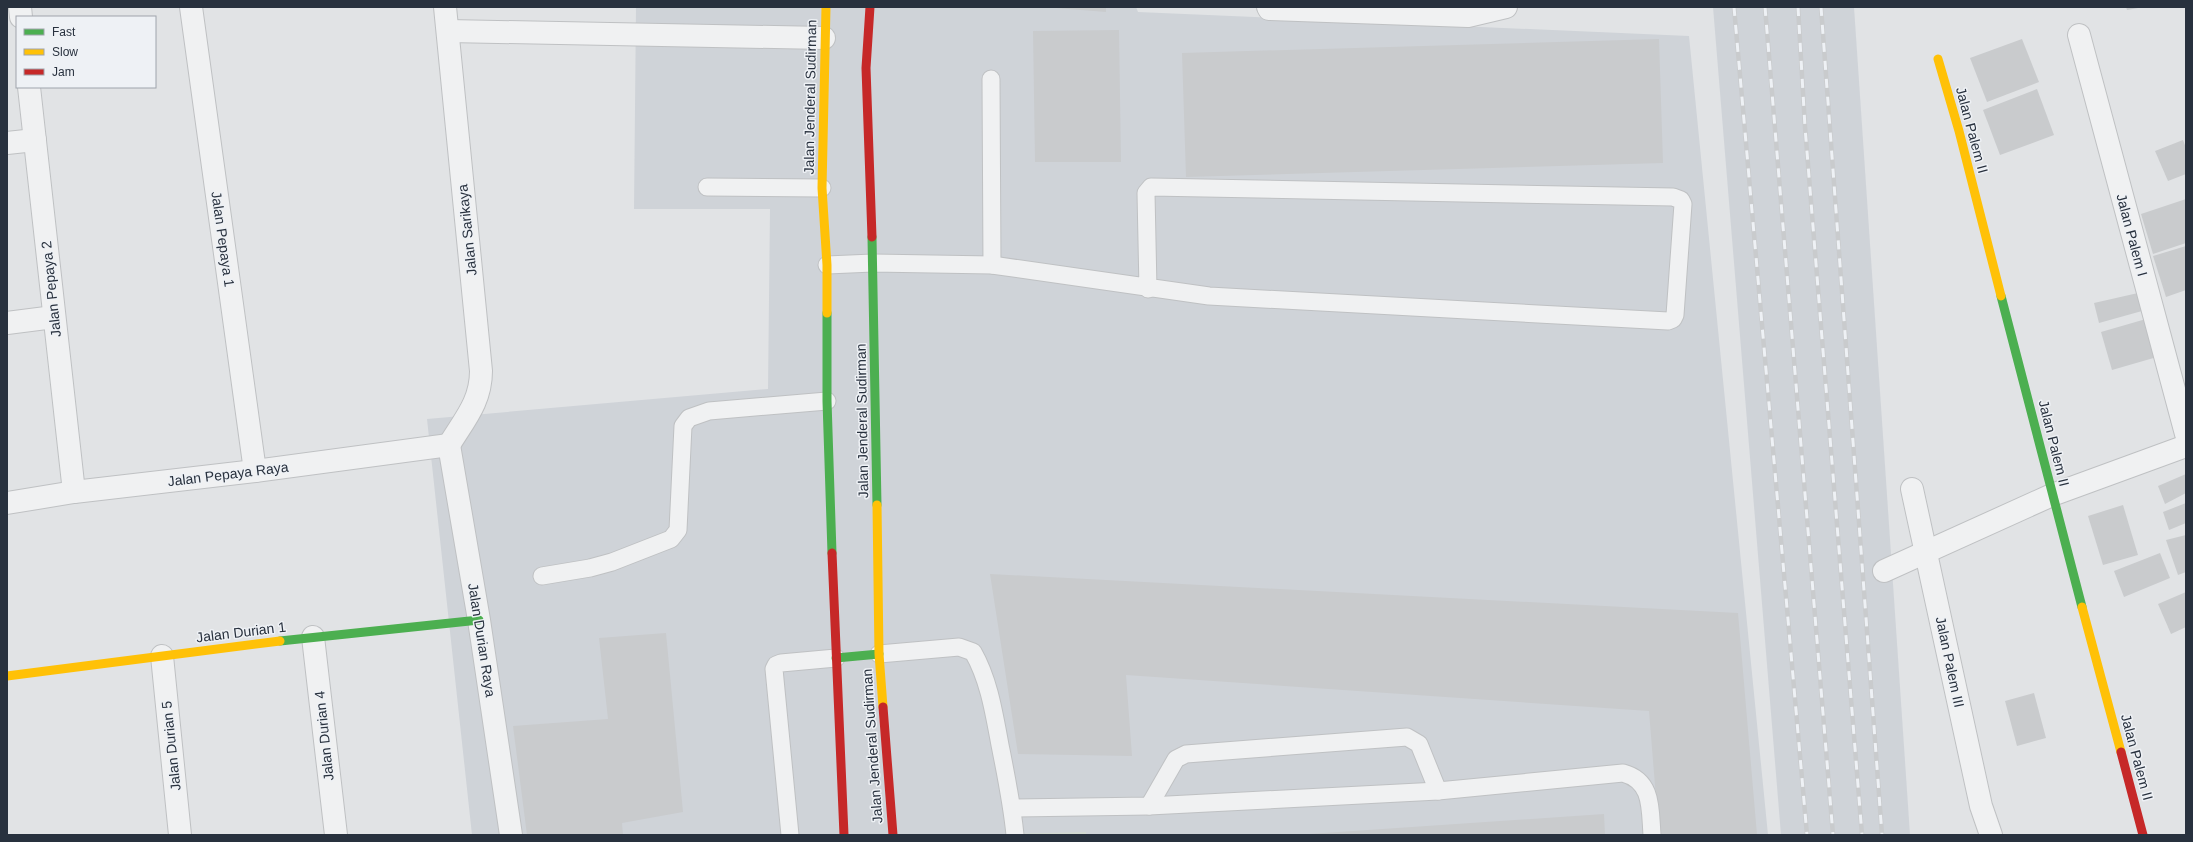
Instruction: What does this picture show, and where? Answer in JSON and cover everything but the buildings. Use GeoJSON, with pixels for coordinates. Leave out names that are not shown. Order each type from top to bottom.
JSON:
{"type":"FeatureCollection","features":[{"type":"Feature","properties":{"kind":"main road","name":"Jalan Jenderal Sudirman"},"geometry":{"type":"LineString","coordinates":[[826,7],[824,38],[822,188],[827,265],[827,401],[844,835]]}},
{"type":"Feature","properties":{"kind":"main road","name":"Jalan Jenderal Sudirman"},"geometry":{"type":"LineString","coordinates":[[870,7],[866,68],[873,263],[879,654],[893,835]]}},
{"type":"Feature","properties":{"kind":"main road","name":"Jalan Palem II"},"geometry":{"type":"LineString","coordinates":[[1938,59],[1961,138],[2052,495],[2143,835]]}},
{"type":"Feature","properties":{"kind":"main road","name":"Jalan Durian 1"},"geometry":{"type":"LineString","coordinates":[[7,676],[313,637],[479,620]]}},
{"type":"Feature","properties":{"kind":"main road"},"geometry":{"type":"LineString","coordinates":[[836,658],[879,654]]}},
{"type":"Feature","properties":{"kind":"street","name":"Jalan Pepaya 1"},"geometry":{"type":"LineString","coordinates":[[191,7],[254,471]]}},
{"type":"Feature","properties":{"kind":"street","name":"Jalan Sarikaya"},"geometry":{"type":"LineString","coordinates":[[445,7],[481,371],[481,387],[476,401],[449,445]]}},
{"type":"Feature","properties":{"kind":"street"},"geometry":{"type":"LineString","coordinates":[[1268,7],[1269,9],[1468,16],[1506,7]]}},
{"type":"Feature","properties":{"kind":"street"},"geometry":{"type":"LineString","coordinates":[[448,31],[824,38]]}},
{"type":"Feature","properties":{"kind":"street","name":"Jalan Palem I"},"geometry":{"type":"LineString","coordinates":[[2079,35],[2186,434]]}},
{"type":"Feature","properties":{"kind":"street","name":"Jalan Pepaya 2"},"geometry":{"type":"LineString","coordinates":[[29,88],[74,492]]}},
{"type":"Feature","properties":{"kind":"street"},"geometry":{"type":"LineString","coordinates":[[7,143],[35,140]]}},
{"type":"Feature","properties":{"kind":"street"},"geometry":{"type":"LineString","coordinates":[[7,323],[54,317]]}},
{"type":"Feature","properties":{"kind":"street","name":"Jalan Pepaya Raya"},"geometry":{"type":"LineString","coordinates":[[7,503],[74,492],[254,471],[449,445]]}},
{"type":"Feature","properties":{"kind":"street","name":"Jalan Durian Raya"},"geometry":{"type":"LineString","coordinates":[[449,445],[479,620],[511,835]]}},
{"type":"Feature","properties":{"kind":"street"},"geometry":{"type":"LineString","coordinates":[[1884,571],[1925,551],[2052,495],[2186,446]]}},
{"type":"Feature","properties":{"kind":"street","name":"Jalan Palem III"},"geometry":{"type":"LineString","coordinates":[[1912,489],[1981,806],[1991,835]]}},
{"type":"Feature","properties":{"kind":"street","name":"Jalan Durian 4"},"geometry":{"type":"LineString","coordinates":[[313,637],[336,835]]}},
{"type":"Feature","properties":{"kind":"street","name":"Jalan Durian 5"},"geometry":{"type":"LineString","coordinates":[[162,656],[180,835]]}},
{"type":"Feature","properties":{"kind":"lane"},"geometry":{"type":"LineString","coordinates":[[991,79],[992,265]]}},
{"type":"Feature","properties":{"kind":"lane"},"geometry":{"type":"LineString","coordinates":[[707,187],[822,188]]}},
{"type":"Feature","properties":{"kind":"lane"},"geometry":{"type":"LineString","coordinates":[[827,265],[873,263],[992,265],[1148,289],[1209,296],[1668,321],[1673,319],[1675,314],[1683,204],[1681,200],[1673,197],[1152,188],[1146,193],[1148,289]]}},
{"type":"Feature","properties":{"kind":"lane"},"geometry":{"type":"LineString","coordinates":[[542,576],[590,568],[612,562],[671,539],[678,530],[683,426],[689,418],[709,411],[827,401]]}},
{"type":"Feature","properties":{"kind":"lane"},"geometry":{"type":"LineString","coordinates":[[879,654],[959,647],[973,652],[981,667],[991,701],[1012,808],[1015,835]]}},
{"type":"Feature","properties":{"kind":"lane"},"geometry":{"type":"LineString","coordinates":[[790,835],[774,669],[776,665],[781,663],[836,658]]}},
{"type":"Feature","properties":{"kind":"lane"},"geometry":{"type":"LineString","coordinates":[[1149,806],[1176,759],[1186,754],[1407,737],[1419,744],[1438,791]]}},
{"type":"Feature","properties":{"kind":"lane"},"geometry":{"type":"LineString","coordinates":[[1012,808],[1149,806],[1438,791],[1623,773],[1633,776],[1641,783],[1650,802],[1652,835]]}},
{"type":"Feature","properties":{"kind":"shaded area"},"geometry":{"type":"Polygon","coordinates":[[[636,7],[1136,7],[1138,12],[1689,36],[1768,835],[472,835],[427,419],[768,389],[770,209],[634,209],[636,7]]]}},
{"type":"Feature","properties":{"kind":"shaded area"},"geometry":{"type":"Polygon","coordinates":[[[1713,7],[1854,7],[1910,835],[1781,835],[1713,7]]]}},
{"type":"Feature","properties":{"kind":"shaded area"},"geometry":{"type":"Polygon","coordinates":[[[1086,832],[1086,835],[973,835],[1086,832]]]}},
{"type":"Feature","properties":{"kind":"railway"},"geometry":{"type":"LineString","coordinates":[[1734,7],[1807,835]]}},
{"type":"Feature","properties":{"kind":"railway"},"geometry":{"type":"LineString","coordinates":[[1765,7],[1833,835]]}},
{"type":"Feature","properties":{"kind":"railway"},"geometry":{"type":"LineString","coordinates":[[1798,7],[1805,127],[1862,835]]}},
{"type":"Feature","properties":{"kind":"railway"},"geometry":{"type":"LineString","coordinates":[[1821,7],[1882,835]]}},
{"type":"Feature","properties":{"kind":"traffic: fast"},"geometry":{"type":"LineString","coordinates":[[872,237],[877,505]]}},
{"type":"Feature","properties":{"kind":"traffic: fast"},"geometry":{"type":"LineString","coordinates":[[2001,296],[2082,607]]}},
{"type":"Feature","properties":{"kind":"traffic: fast"},"geometry":{"type":"LineString","coordinates":[[827,313],[827,401],[832,553]]}},
{"type":"Feature","properties":{"kind":"traffic: fast"},"geometry":{"type":"LineString","coordinates":[[280,641],[479,620]]}},
{"type":"Feature","properties":{"kind":"traffic: fast"},"geometry":{"type":"LineString","coordinates":[[836,658],[879,654]]}},
{"type":"Feature","properties":{"kind":"traffic: slow"},"geometry":{"type":"LineString","coordinates":[[826,7],[822,188],[827,265],[827,313]]}},
{"type":"Feature","properties":{"kind":"traffic: slow"},"geometry":{"type":"LineString","coordinates":[[1938,59],[1959,131],[2001,296]]}},
{"type":"Feature","properties":{"kind":"traffic: slow"},"geometry":{"type":"LineString","coordinates":[[877,505],[879,654],[883,707]]}},
{"type":"Feature","properties":{"kind":"traffic: slow"},"geometry":{"type":"LineString","coordinates":[[2082,607],[2121,752]]}},
{"type":"Feature","properties":{"kind":"traffic: slow"},"geometry":{"type":"LineString","coordinates":[[7,676],[280,641]]}},
{"type":"Feature","properties":{"kind":"traffic: jam"},"geometry":{"type":"LineString","coordinates":[[870,7],[866,68],[872,237]]}},
{"type":"Feature","properties":{"kind":"traffic: jam"},"geometry":{"type":"LineString","coordinates":[[832,553],[844,835]]}},
{"type":"Feature","properties":{"kind":"traffic: jam"},"geometry":{"type":"LineString","coordinates":[[883,707],[893,835]]}},
{"type":"Feature","properties":{"kind":"traffic: jam"},"geometry":{"type":"LineString","coordinates":[[2121,752],[2143,835]]}}]}
